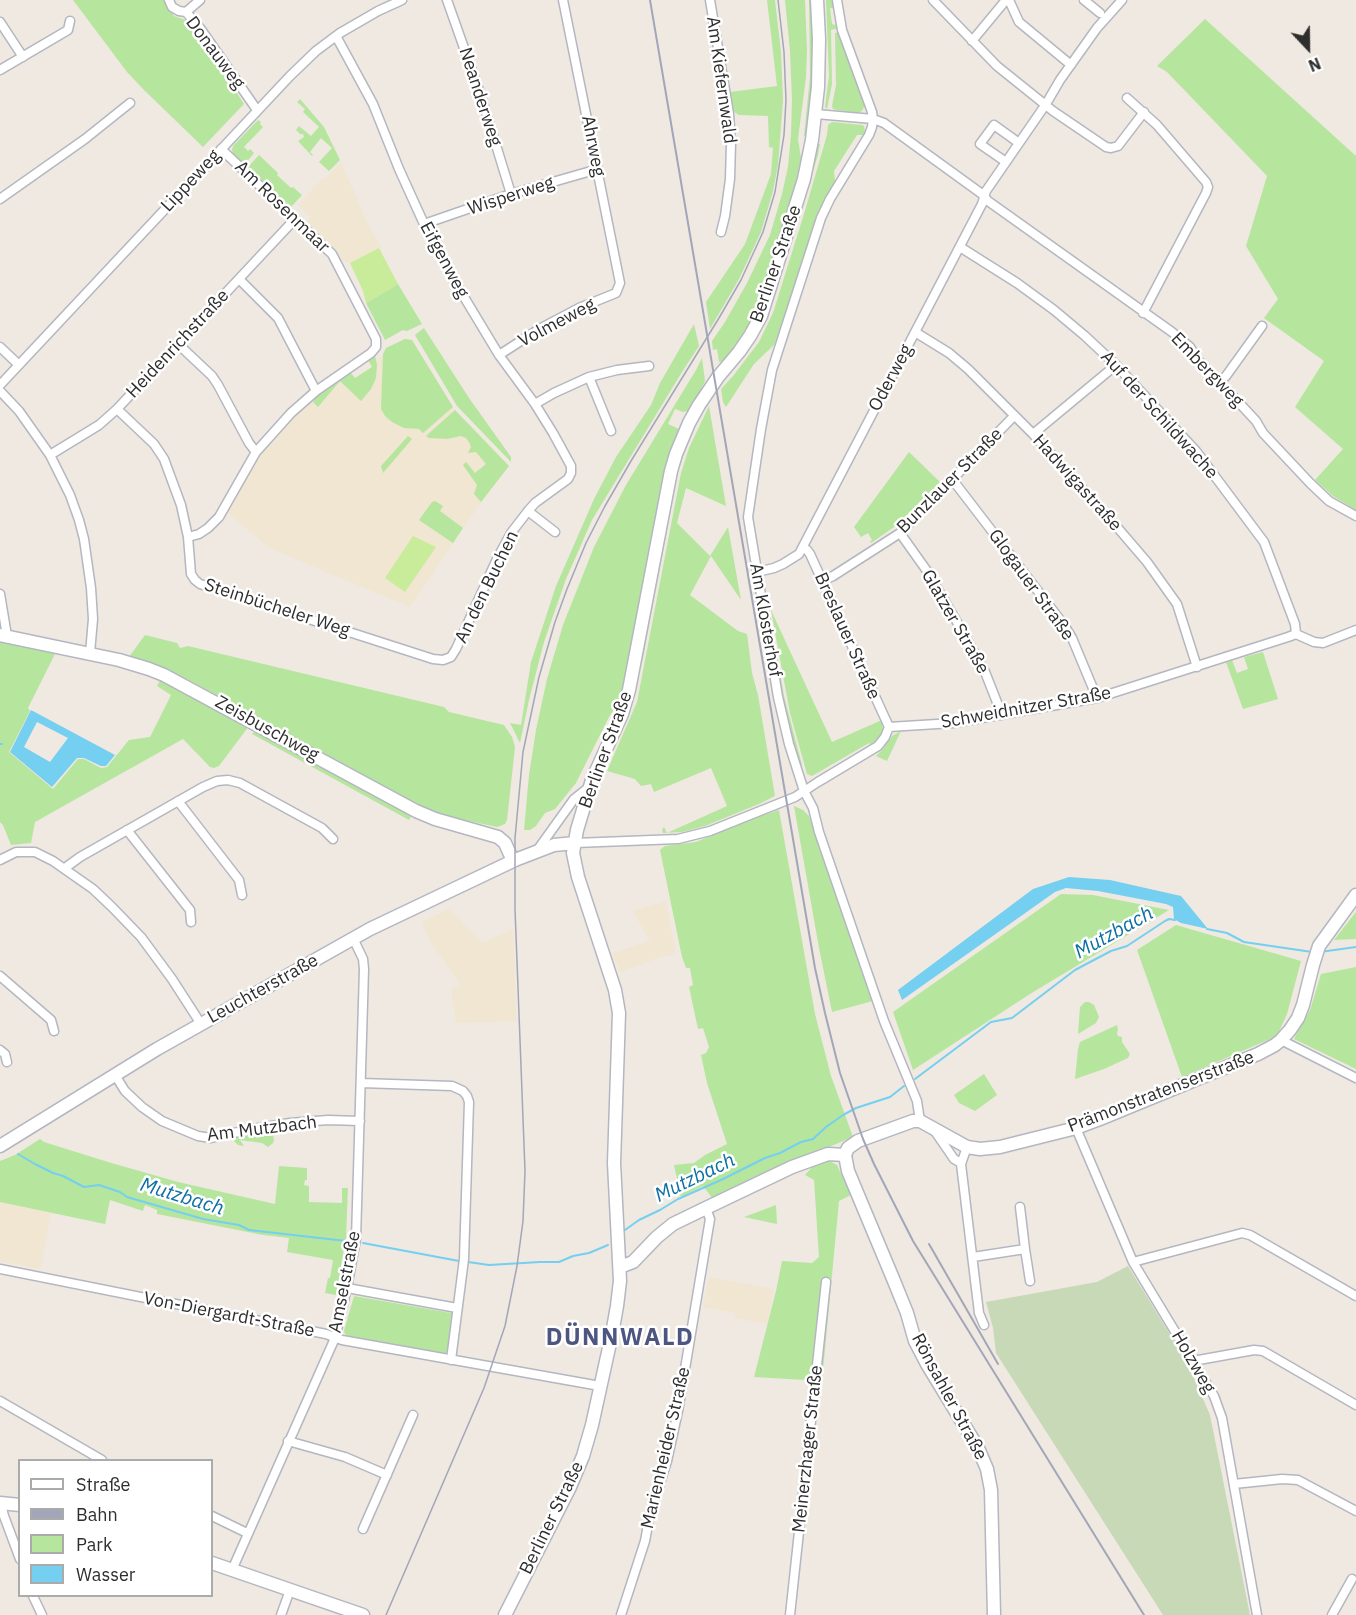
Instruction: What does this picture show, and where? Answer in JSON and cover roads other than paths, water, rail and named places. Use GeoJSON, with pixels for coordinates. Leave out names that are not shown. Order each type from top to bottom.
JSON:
{"type":"FeatureCollection","features":[{"type":"Feature","properties":{"kind":"main road","name":"Berliner Straße"},"geometry":{"type":"LineString","coordinates":[[505,1615],[570,1487],[589,1436],[617,1306],[620,1267],[614,1163],[619,1013],[615,990],[578,877],[573,853],[589,786],[622,714],[627,697],[676,454],[699,405],[745,344],[764,309],[804,179],[816,114],[819,64],[817,0]]}},
{"type":"Feature","properties":{"kind":"main road","name":"Zeisbuschweg"},"geometry":{"type":"LineString","coordinates":[[3,635],[90,653],[159,673],[186,685],[416,811],[435,819],[498,837],[506,843],[513,861]]}},
{"type":"Feature","properties":{"kind":"main road","name":"Leuchterstraße"},"geometry":{"type":"LineString","coordinates":[[0,1146],[114,1075],[353,938],[513,861],[562,844],[575,843]]}},
{"type":"Feature","properties":{"kind":"main road"},"geometry":{"type":"LineString","coordinates":[[1281,1040],[1298,1018],[1318,949],[1356,895]]}},
{"type":"Feature","properties":{"kind":"main road","name":"Prämonstratenserstraße"},"geometry":{"type":"LineString","coordinates":[[920,1121],[967,1147],[991,1149],[1076,1128],[1258,1054],[1281,1040]]}},
{"type":"Feature","properties":{"kind":"main road"},"geometry":{"type":"LineString","coordinates":[[620,1267],[633,1262],[673,1224],[705,1208],[792,1167],[828,1154],[845,1155],[848,1148],[858,1141],[913,1121],[920,1121]]}},
{"type":"Feature","properties":{"kind":"main road","name":"Rönsahler Straße"},"geometry":{"type":"LineString","coordinates":[[845,1155],[848,1171],[907,1313],[915,1341],[978,1448],[987,1468],[991,1488],[994,1615]]}},
{"type":"Feature","properties":{"kind":"main road"},"geometry":{"type":"LineString","coordinates":[[1,1503],[18,1505]]}},
{"type":"Feature","properties":{"kind":"main road"},"geometry":{"type":"LineString","coordinates":[[213,1563],[363,1615]]}},
{"type":"Feature","properties":{"kind":"street","name":"Donauweg"},"geometry":{"type":"LineString","coordinates":[[169,0],[172,7],[186,12],[200,28],[257,110]]}},
{"type":"Feature","properties":{"kind":"street"},"geometry":{"type":"LineString","coordinates":[[186,12],[200,0]]}},
{"type":"Feature","properties":{"kind":"street","name":"Lippeweg"},"geometry":{"type":"LineString","coordinates":[[0,386],[296,70],[336,36],[378,11],[402,0]]}},
{"type":"Feature","properties":{"kind":"street","name":"Neanderweg"},"geometry":{"type":"LineString","coordinates":[[447,0],[481,96],[511,194]]}},
{"type":"Feature","properties":{"kind":"street","name":"Ahrweg"},"geometry":{"type":"LineString","coordinates":[[563,0],[620,283],[616,292]]}},
{"type":"Feature","properties":{"kind":"street","name":"Am Kiefernwald"},"geometry":{"type":"LineString","coordinates":[[710,0],[729,114],[731,143],[730,179],[721,232]]}},
{"type":"Feature","properties":{"kind":"street"},"geometry":{"type":"LineString","coordinates":[[816,114],[873,119],[842,30],[837,0]]}},
{"type":"Feature","properties":{"kind":"street"},"geometry":{"type":"LineString","coordinates":[[933,0],[997,66],[1106,147],[1118,146],[1144,112]]}},
{"type":"Feature","properties":{"kind":"street"},"geometry":{"type":"LineString","coordinates":[[972,41],[1008,0],[1019,21],[1071,65]]}},
{"type":"Feature","properties":{"kind":"street"},"geometry":{"type":"LineString","coordinates":[[1084,0],[1100,13]]}},
{"type":"Feature","properties":{"kind":"street","name":"Oderweg"},"geometry":{"type":"LineString","coordinates":[[757,572],[774,568],[794,559],[799,554],[960,247],[982,204],[986,191],[1097,28],[1122,0]]}},
{"type":"Feature","properties":{"kind":"street"},"geometry":{"type":"LineString","coordinates":[[0,70],[68,30],[70,21]]}},
{"type":"Feature","properties":{"kind":"street"},"geometry":{"type":"LineString","coordinates":[[0,22],[23,57]]}},
{"type":"Feature","properties":{"kind":"street","name":"Eifgenweg"},"geometry":{"type":"LineString","coordinates":[[336,36],[373,104],[424,224],[461,294],[499,355],[535,404],[571,466],[571,473]]}},
{"type":"Feature","properties":{"kind":"street"},"geometry":{"type":"LineString","coordinates":[[1127,98],[1157,125],[1208,187],[1143,313]]}},
{"type":"Feature","properties":{"kind":"street"},"geometry":{"type":"LineString","coordinates":[[0,199],[85,139],[130,103]]}},
{"type":"Feature","properties":{"kind":"street","name":"Embergweg"},"geometry":{"type":"LineString","coordinates":[[873,119],[884,123],[982,194],[988,201],[1181,339],[1256,421],[1263,433],[1287,460],[1329,501],[1356,516]]}},
{"type":"Feature","properties":{"kind":"street","name":"Am Klosterhof"},"geometry":{"type":"LineString","coordinates":[[873,119],[870,135],[830,199],[821,218],[772,370],[749,506],[750,533],[782,714],[793,759],[804,791],[813,808],[819,832],[884,1021],[917,1101],[920,1121]]}},
{"type":"Feature","properties":{"kind":"street"},"geometry":{"type":"LineString","coordinates":[[1006,162],[980,144],[994,125],[1019,143]]}},
{"type":"Feature","properties":{"kind":"street","name":"Am Rosenmaar"},"geometry":{"type":"LineString","coordinates":[[189,537],[208,528],[219,517],[256,452],[291,413],[316,391],[371,353],[376,347],[376,339],[332,254],[221,149]]}},
{"type":"Feature","properties":{"kind":"street","name":"Wisperweg"},"geometry":{"type":"LineString","coordinates":[[424,224],[511,194],[598,169]]}},
{"type":"Feature","properties":{"kind":"street","name":"Heidenrichstraße"},"geometry":{"type":"LineString","coordinates":[[50,455],[99,425],[117,409],[295,219]]}},
{"type":"Feature","properties":{"kind":"street","name":"Auf der Schildwache"},"geometry":{"type":"LineString","coordinates":[[960,247],[1017,283],[1054,310],[1116,365],[1196,451],[1258,533],[1269,552],[1295,624],[1296,634]]}},
{"type":"Feature","properties":{"kind":"street"},"geometry":{"type":"LineString","coordinates":[[239,279],[278,318],[316,391]]}},
{"type":"Feature","properties":{"kind":"street","name":"Volmeweg"},"geometry":{"type":"LineString","coordinates":[[499,355],[540,328],[616,292]]}},
{"type":"Feature","properties":{"kind":"street"},"geometry":{"type":"LineString","coordinates":[[1219,382],[1226,376],[1262,326]]}},
{"type":"Feature","properties":{"kind":"street","name":"Hadwigastraße"},"geometry":{"type":"LineString","coordinates":[[915,332],[949,353],[968,369],[1033,434],[1117,527],[1164,584],[1177,604],[1197,667]]}},
{"type":"Feature","properties":{"kind":"street"},"geometry":{"type":"LineString","coordinates":[[178,344],[212,376],[256,452]]}},
{"type":"Feature","properties":{"kind":"street"},"geometry":{"type":"LineString","coordinates":[[0,347],[20,365]]}},
{"type":"Feature","properties":{"kind":"street","name":"Bunzlauer Straße"},"geometry":{"type":"LineString","coordinates":[[1033,434],[1116,365]]}},
{"type":"Feature","properties":{"kind":"street"},"geometry":{"type":"LineString","coordinates":[[535,404],[589,377],[617,370],[649,366]]}},
{"type":"Feature","properties":{"kind":"street"},"geometry":{"type":"LineString","coordinates":[[589,377],[611,431]]}},
{"type":"Feature","properties":{"kind":"street"},"geometry":{"type":"LineString","coordinates":[[0,391],[19,411],[50,455],[70,495],[84,539],[91,588],[93,619],[90,653]]}},
{"type":"Feature","properties":{"kind":"street","name":"Steinbücheler Weg"},"geometry":{"type":"LineString","coordinates":[[117,409],[154,444],[164,459],[181,505],[189,537],[191,574],[200,584],[433,659],[443,660]]}},
{"type":"Feature","properties":{"kind":"street","name":"Bunzlauer Straße"},"geometry":{"type":"LineString","coordinates":[[822,581],[900,533],[1014,416]]}},
{"type":"Feature","properties":{"kind":"street","name":"An den Buchen"},"geometry":{"type":"LineString","coordinates":[[443,660],[451,657],[456,649],[497,558],[511,533],[535,503],[568,479],[571,473]]}},
{"type":"Feature","properties":{"kind":"street","name":"Glogauer Straße"},"geometry":{"type":"LineString","coordinates":[[952,479],[1064,625],[1072,638],[1097,698]]}},
{"type":"Feature","properties":{"kind":"street","name":"An den Buchen"},"geometry":{"type":"LineString","coordinates":[[528,511],[555,532]]}},
{"type":"Feature","properties":{"kind":"street","name":"Glatzer Straße"},"geometry":{"type":"LineString","coordinates":[[900,533],[957,622],[985,672],[1002,715]]}},
{"type":"Feature","properties":{"kind":"street","name":"Breslauer Straße"},"geometry":{"type":"LineString","coordinates":[[803,547],[810,554],[889,727]]}},
{"type":"Feature","properties":{"kind":"street"},"geometry":{"type":"LineString","coordinates":[[0,594],[3,635]]}},
{"type":"Feature","properties":{"kind":"street"},"geometry":{"type":"LineString","coordinates":[[1296,634],[1314,642],[1323,643],[1356,630]]}},
{"type":"Feature","properties":{"kind":"street","name":"Schweidnitzer Straße"},"geometry":{"type":"LineString","coordinates":[[889,727],[953,723],[1097,698],[1296,634]]}},
{"type":"Feature","properties":{"kind":"street"},"geometry":{"type":"LineString","coordinates":[[804,791],[878,746],[889,727]]}},
{"type":"Feature","properties":{"kind":"street"},"geometry":{"type":"LineString","coordinates":[[65,868],[80,857],[216,781],[228,780],[240,783],[322,828],[333,839]]}},
{"type":"Feature","properties":{"kind":"street"},"geometry":{"type":"LineString","coordinates":[[536,852],[574,799],[589,786]]}},
{"type":"Feature","properties":{"kind":"street","name":"Leuchterstraße"},"geometry":{"type":"LineString","coordinates":[[575,843],[678,840],[710,831],[795,797],[804,791]]}},
{"type":"Feature","properties":{"kind":"street"},"geometry":{"type":"LineString","coordinates":[[178,801],[239,880],[242,895]]}},
{"type":"Feature","properties":{"kind":"street"},"geometry":{"type":"LineString","coordinates":[[127,830],[190,910],[191,922]]}},
{"type":"Feature","properties":{"kind":"street"},"geometry":{"type":"LineString","coordinates":[[0,860],[16,852],[34,852],[65,868],[112,907],[141,937],[201,1024]]}},
{"type":"Feature","properties":{"kind":"street","name":"Amselstraße"},"geometry":{"type":"LineString","coordinates":[[231,1570],[335,1338],[356,1243],[364,969],[363,959],[353,938]]}},
{"type":"Feature","properties":{"kind":"street"},"geometry":{"type":"LineString","coordinates":[[0,976],[51,1020],[54,1031]]}},
{"type":"Feature","properties":{"kind":"street"},"geometry":{"type":"LineString","coordinates":[[1281,1040],[1356,1078]]}},
{"type":"Feature","properties":{"kind":"street"},"geometry":{"type":"LineString","coordinates":[[0,1050],[5,1054],[7,1062]]}},
{"type":"Feature","properties":{"kind":"street","name":"Am Mutzbach"},"geometry":{"type":"LineString","coordinates":[[114,1075],[125,1091],[141,1107],[162,1121],[198,1136],[211,1138],[290,1123],[360,1120]]}},
{"type":"Feature","properties":{"kind":"street"},"geometry":{"type":"LineString","coordinates":[[361,1083],[452,1086],[463,1091],[469,1102],[463,1262],[451,1360]]}},
{"type":"Feature","properties":{"kind":"street"},"geometry":{"type":"LineString","coordinates":[[932,1127],[954,1159],[961,1163]]}},
{"type":"Feature","properties":{"kind":"street","name":"Holzweg"},"geometry":{"type":"LineString","coordinates":[[1076,1128],[1133,1262],[1214,1396],[1222,1418],[1257,1615]]}},
{"type":"Feature","properties":{"kind":"street"},"geometry":{"type":"LineString","coordinates":[[967,1147],[961,1163],[979,1313],[984,1325]]}},
{"type":"Feature","properties":{"kind":"street"},"geometry":{"type":"LineString","coordinates":[[1020,1207],[1030,1281]]}},
{"type":"Feature","properties":{"kind":"street","name":"Marienheider Straße"},"geometry":{"type":"LineString","coordinates":[[621,1615],[645,1542],[679,1403],[710,1219],[705,1208]]}},
{"type":"Feature","properties":{"kind":"street"},"geometry":{"type":"LineString","coordinates":[[1133,1262],[1242,1233],[1250,1235],[1356,1296]]}},
{"type":"Feature","properties":{"kind":"street"},"geometry":{"type":"LineString","coordinates":[[973,1257],[1025,1249]]}},
{"type":"Feature","properties":{"kind":"street","name":"Von-Diergardt-Straße"},"geometry":{"type":"LineString","coordinates":[[0,1269],[320,1333],[335,1338],[600,1386]]}},
{"type":"Feature","properties":{"kind":"street","name":"Meinerzhager Straße"},"geometry":{"type":"LineString","coordinates":[[789,1615],[826,1282]]}},
{"type":"Feature","properties":{"kind":"street"},"geometry":{"type":"LineString","coordinates":[[347,1288],[457,1308]]}},
{"type":"Feature","properties":{"kind":"street"},"geometry":{"type":"LineString","coordinates":[[1193,1361],[1254,1350],[1263,1351],[1356,1404]]}},
{"type":"Feature","properties":{"kind":"street"},"geometry":{"type":"LineString","coordinates":[[0,1401],[99,1459]]}},
{"type":"Feature","properties":{"kind":"street"},"geometry":{"type":"LineString","coordinates":[[363,1529],[414,1415]]}},
{"type":"Feature","properties":{"kind":"street"},"geometry":{"type":"LineString","coordinates":[[288,1441],[345,1457],[387,1475]]}},
{"type":"Feature","properties":{"kind":"street"},"geometry":{"type":"LineString","coordinates":[[1234,1484],[1282,1479],[1298,1480],[1356,1511]]}},
{"type":"Feature","properties":{"kind":"street"},"geometry":{"type":"LineString","coordinates":[[1,1503],[18,1554]]}},
{"type":"Feature","properties":{"kind":"street"},"geometry":{"type":"LineString","coordinates":[[213,1516],[247,1533]]}},
{"type":"Feature","properties":{"kind":"street"},"geometry":{"type":"LineString","coordinates":[[1332,1615],[1352,1580]]}},
{"type":"Feature","properties":{"kind":"street"},"geometry":{"type":"LineString","coordinates":[[281,1615],[290,1590]]}},
{"type":"Feature","properties":{"kind":"street"},"geometry":{"type":"LineString","coordinates":[[33,1597],[42,1615]]}},
{"type":"Feature","properties":{"kind":"water"},"geometry":{"type":"Polygon","coordinates":[[[31,710],[115,755],[106,766],[84,758],[77,758],[52,787],[10,752],[31,710]],[[37,722],[24,747],[50,762],[68,738],[37,722]]]}},
{"type":"Feature","properties":{"kind":"water"},"geometry":{"type":"Polygon","coordinates":[[[1069,877],[1110,880],[1181,896],[1208,929],[1181,923],[1174,919],[1173,907],[1166,904],[1098,891],[1066,888],[1055,892],[902,1000],[898,990],[1033,889],[1069,877]]]}},
{"type":"Feature","properties":{"kind":"waterway","name":"Mutzbach"},"geometry":{"type":"LineString","coordinates":[[915,1079],[991,1022],[1012,1018],[1075,970],[1111,951],[1127,946],[1165,921],[1175,920]]}},
{"type":"Feature","properties":{"kind":"waterway","name":"Mutzbach"},"geometry":{"type":"LineString","coordinates":[[1207,929],[1227,933],[1244,942],[1312,952]]}},
{"type":"Feature","properties":{"kind":"waterway","name":"Mutzbach"},"geometry":{"type":"LineString","coordinates":[[1320,952],[1356,947]]}},
{"type":"Feature","properties":{"kind":"waterway","name":"Mutzbach"},"geometry":{"type":"LineString","coordinates":[[625,1230],[678,1199],[765,1158],[813,1139],[843,1115],[856,1108],[890,1097],[904,1086]]}},
{"type":"Feature","properties":{"kind":"waterway","name":"Mutzbach"},"geometry":{"type":"LineString","coordinates":[[18,1154],[84,1187],[99,1185],[120,1192],[127,1197],[203,1219],[239,1225],[249,1230],[346,1241]]}},
{"type":"Feature","properties":{"kind":"waterway","name":"Mutzbach"},"geometry":{"type":"LineString","coordinates":[[363,1243],[459,1261]]}},
{"type":"Feature","properties":{"kind":"waterway","name":"Mutzbach"},"geometry":{"type":"LineString","coordinates":[[468,1262],[489,1265],[559,1262],[608,1245]]}},
{"type":"Feature","properties":{"kind":"tram line"},"geometry":{"type":"LineString","coordinates":[[386,1615],[484,1388],[505,1326],[517,1266],[523,1221],[525,1171],[515,909],[515,838],[523,752],[539,677],[555,622],[586,543],[631,461],[741,280],[763,232],[775,192],[784,135],[786,100],[784,52],[778,0]]}},
{"type":"Feature","properties":{"kind":"railway"},"geometry":{"type":"LineString","coordinates":[[650,0],[815,968],[840,1073],[863,1139],[913,1241],[1144,1615]]}},
{"type":"Feature","properties":{"kind":"railway"},"geometry":{"type":"LineString","coordinates":[[929,1244],[998,1364]]}},
{"type":"Feature","properties":{"kind":"district","name":"DÜNNWALD"},"geometry":{"type":"Point","coordinates":[620,1338]}}]}
